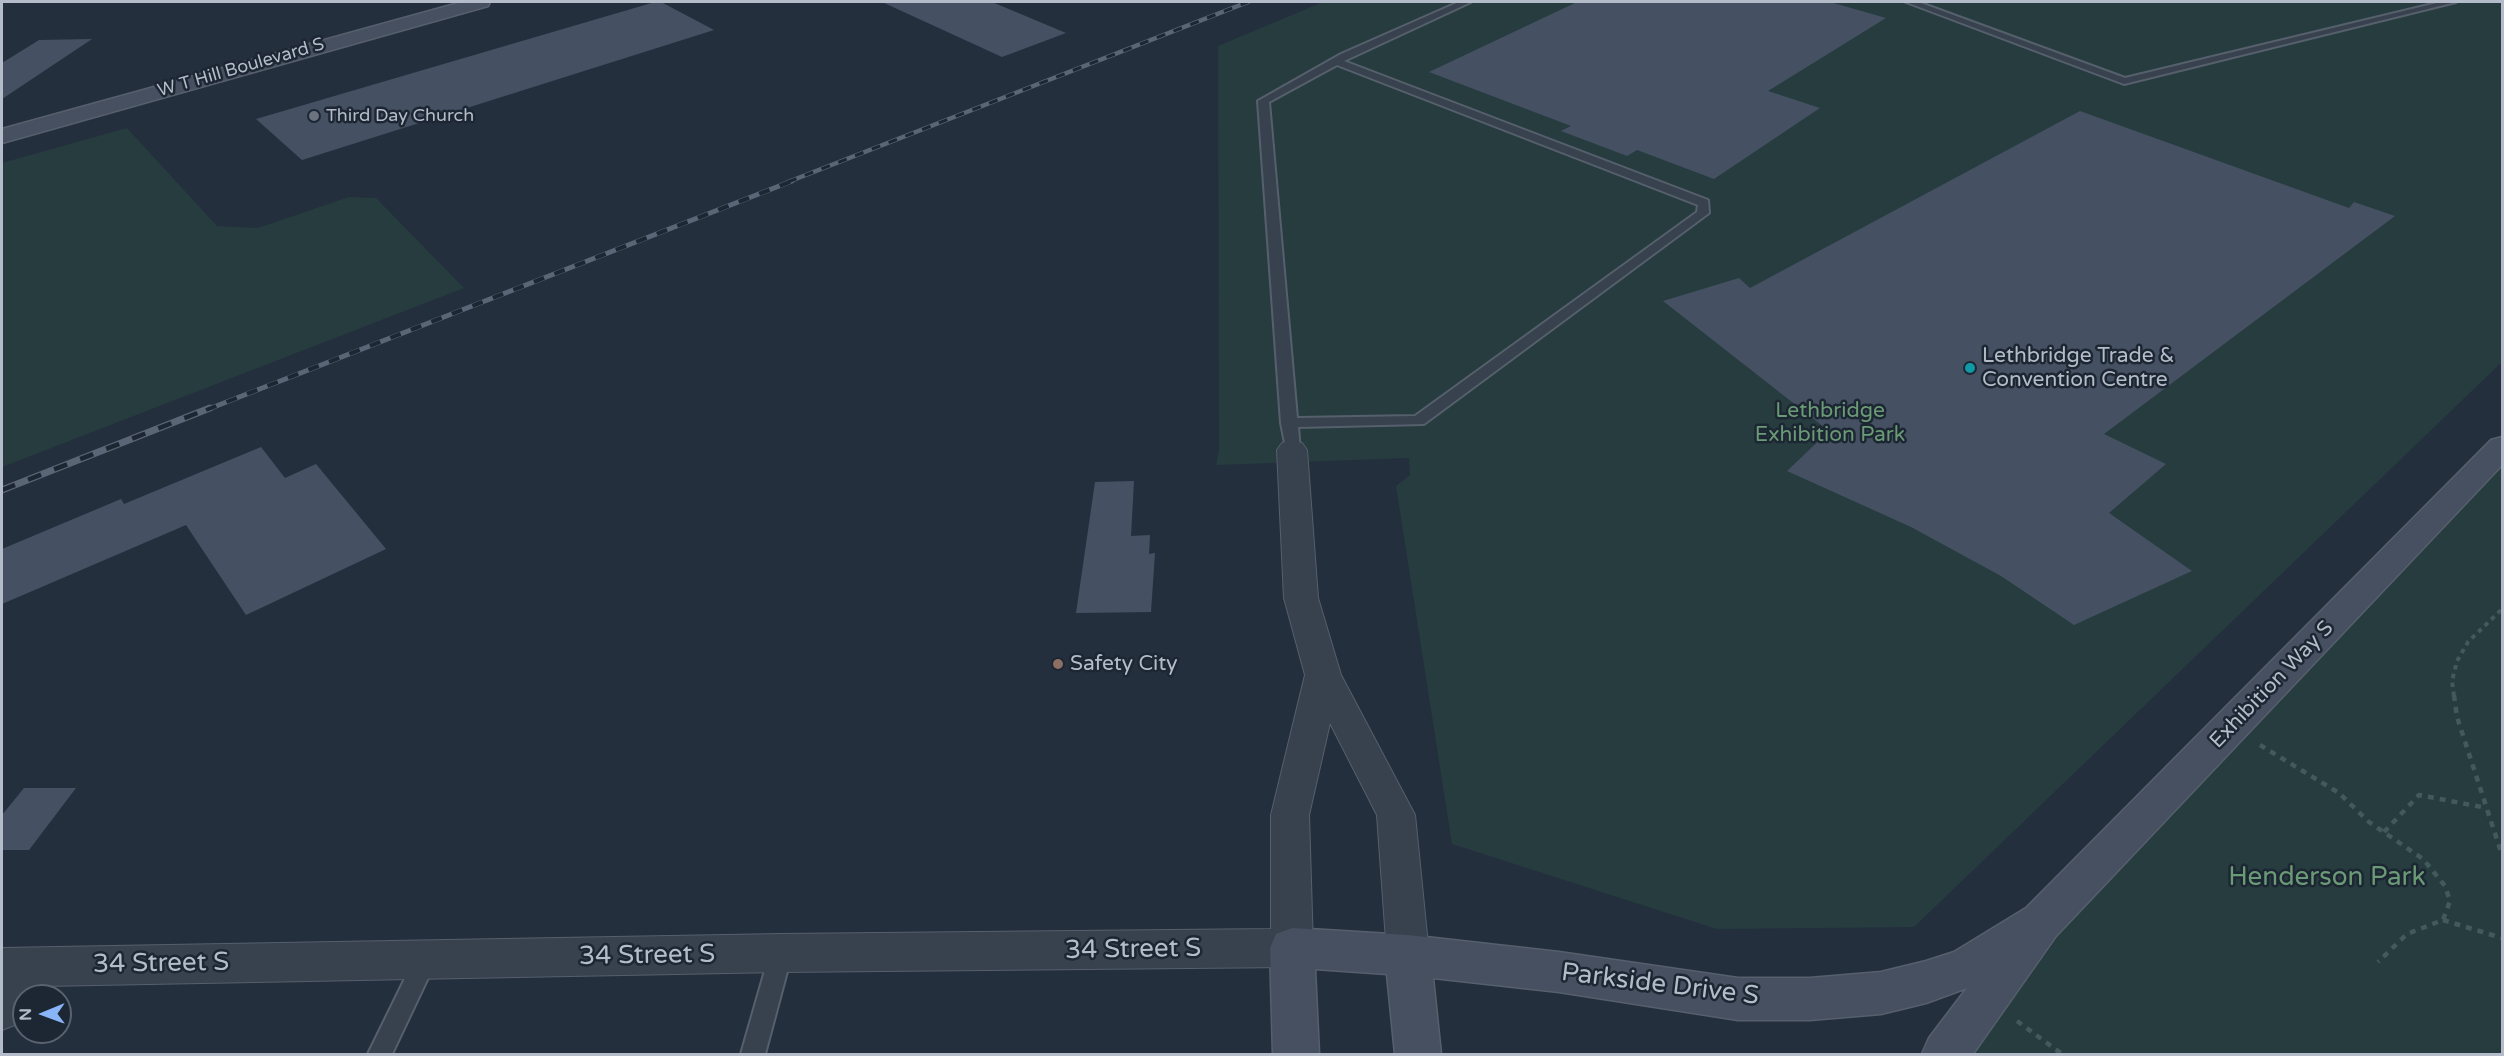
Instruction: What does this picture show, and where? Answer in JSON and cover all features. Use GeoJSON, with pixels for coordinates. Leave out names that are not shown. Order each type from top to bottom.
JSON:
{"type":"FeatureCollection","features":[{"type":"Feature","properties":{"kind":"street","name":"W T Hill Boulevard S"},"geometry":{"type":"LineString","coordinates":[[2,135],[481,2]]}},
{"type":"Feature","properties":{"kind":"street"},"geometry":{"type":"LineString","coordinates":[[1291,437],[1301,598],[1323,675],[1396,815],[1418,1054]]}},
{"type":"Feature","properties":{"kind":"street","name":"Exhibition Way S"},"geometry":{"type":"LineString","coordinates":[[2041,922],[2502,447]]}},
{"type":"Feature","properties":{"kind":"street"},"geometry":{"type":"LineString","coordinates":[[1296,1054],[1290,815],[1323,675]]}},
{"type":"Feature","properties":{"kind":"street"},"geometry":{"type":"LineString","coordinates":[[1946,1054],[2041,922]]}},
{"type":"Feature","properties":{"kind":"street","name":"Parkside Drive S"},"geometry":{"type":"LineString","coordinates":[[1292,948],[1408,955],[1559,972],[1738,999],[1810,999],[1881,993],[1926,982],[1968,967],[2041,922]]}},
{"type":"Feature","properties":{"kind":"street","name":"34 Street S"},"geometry":{"type":"LineString","coordinates":[[17,966],[781,953],[1292,948]]}},
{"type":"Feature","properties":{"kind":"street"},"geometry":{"type":"LineString","coordinates":[[2,1010],[17,966]]}},
{"type":"Feature","properties":{"kind":"lane"},"geometry":{"type":"LineString","coordinates":[[1336,61],[1690,196],[1704,203],[1703,213],[1419,421],[1291,437],[1263,101],[1336,61],[1466,2]]}},
{"type":"Feature","properties":{"kind":"lane"},"geometry":{"type":"LineString","coordinates":[[1911,2],[2124,81],[2451,2]]}},
{"type":"Feature","properties":{"kind":"lane"},"geometry":{"type":"LineString","coordinates":[[753,1054],[781,953]]}},
{"type":"Feature","properties":{"kind":"lane"},"geometry":{"type":"LineString","coordinates":[[380,1054],[426,959]]}},
{"type":"Feature","properties":{"kind":"path"},"geometry":{"type":"LineString","coordinates":[[2502,609],[2468,642],[2457,661],[2452,681],[2457,717],[2502,855]]}},
{"type":"Feature","properties":{"kind":"path"},"geometry":{"type":"LineString","coordinates":[[2230,728],[2339,793],[2369,822],[2423,859],[2445,886],[2450,901],[2443,920]]}},
{"type":"Feature","properties":{"kind":"path"},"geometry":{"type":"LineString","coordinates":[[2384,832],[2420,795],[2487,808]]}},
{"type":"Feature","properties":{"kind":"path"},"geometry":{"type":"LineString","coordinates":[[2379,962],[2385,953],[2407,934],[2443,920],[2502,938]]}},
{"type":"Feature","properties":{"kind":"path"},"geometry":{"type":"LineString","coordinates":[[2017,1021],[2062,1054]]}},
{"type":"Feature","properties":{"kind":"green space","name":"Lethbridge Exhibition Park"},"geometry":{"type":"Polygon","coordinates":[[[1323,2],[2502,2],[2502,362],[1914,927],[1717,929],[1452,844],[1396,486],[1410,475],[1409,458],[1216,465],[1219,451],[1218,46],[1323,2]]]}},
{"type":"Feature","properties":{"kind":"green space"},"geometry":{"type":"Polygon","coordinates":[[[127,128],[217,226],[258,228],[349,197],[376,198],[464,288],[2,467],[2,163],[127,128]]]}},
{"type":"Feature","properties":{"kind":"green space","name":"Henderson Park"},"geometry":{"type":"Polygon","coordinates":[[[2502,447],[2502,1054],[1946,1054],[2041,922],[2502,447]]]}},
{"type":"Feature","properties":{"kind":"building"},"geometry":{"type":"Polygon","coordinates":[[[661,2],[714,30],[302,160],[256,119],[661,2]]]}},
{"type":"Feature","properties":{"kind":"building"},"geometry":{"type":"Polygon","coordinates":[[[882,2],[992,2],[1066,33],[1002,57],[882,2]]]}},
{"type":"Feature","properties":{"kind":"building"},"geometry":{"type":"Polygon","coordinates":[[[1577,2],[1830,2],[1886,18],[1768,91],[1820,108],[1714,179],[1637,150],[1627,156],[1561,131],[1571,126],[1429,72],[1577,2]]]}},
{"type":"Feature","properties":{"kind":"building"},"geometry":{"type":"Polygon","coordinates":[[[92,39],[2,99],[2,63],[39,40],[92,39]]]}},
{"type":"Feature","properties":{"kind":"building","name":"Lethbridge Trade & Convention Centre"},"geometry":{"type":"Polygon","coordinates":[[[2080,111],[2349,208],[2354,202],[2395,216],[2104,434],[2166,464],[2109,513],[2192,571],[2074,625],[2001,576],[1911,527],[1787,471],[1829,431],[1663,301],[1739,278],[1750,288],[2080,111]]]}},
{"type":"Feature","properties":{"kind":"building"},"geometry":{"type":"Polygon","coordinates":[[[261,447],[285,478],[316,464],[386,549],[246,615],[186,525],[2,604],[2,549],[121,499],[124,504],[261,447]]]}},
{"type":"Feature","properties":{"kind":"building"},"geometry":{"type":"Polygon","coordinates":[[[1134,481],[1131,536],[1150,535],[1149,554],[1155,553],[1151,612],[1076,613],[1095,482],[1134,481]]]}},
{"type":"Feature","properties":{"kind":"building"},"geometry":{"type":"Polygon","coordinates":[[[24,788],[76,788],[29,850],[2,850],[2,815],[24,788]]]}},
{"type":"Feature","properties":{"kind":"railway"},"geometry":{"type":"LineString","coordinates":[[788,182],[1248,2]]}},
{"type":"Feature","properties":{"kind":"railway"},"geometry":{"type":"LineString","coordinates":[[206,410],[792,181]]}},
{"type":"Feature","properties":{"kind":"railway"},"geometry":{"type":"LineString","coordinates":[[2,490],[210,408]]}},
{"type":"Feature","properties":{"kind":"place","name":"Third Day Church"},"geometry":{"type":"Point","coordinates":[314,116]}},
{"type":"Feature","properties":{"kind":"place","name":"Lethbridge Trade & Convention Centre"},"geometry":{"type":"Point","coordinates":[1970,368]}},
{"type":"Feature","properties":{"kind":"place","name":"Safety City"},"geometry":{"type":"Point","coordinates":[1058,664]}}]}
